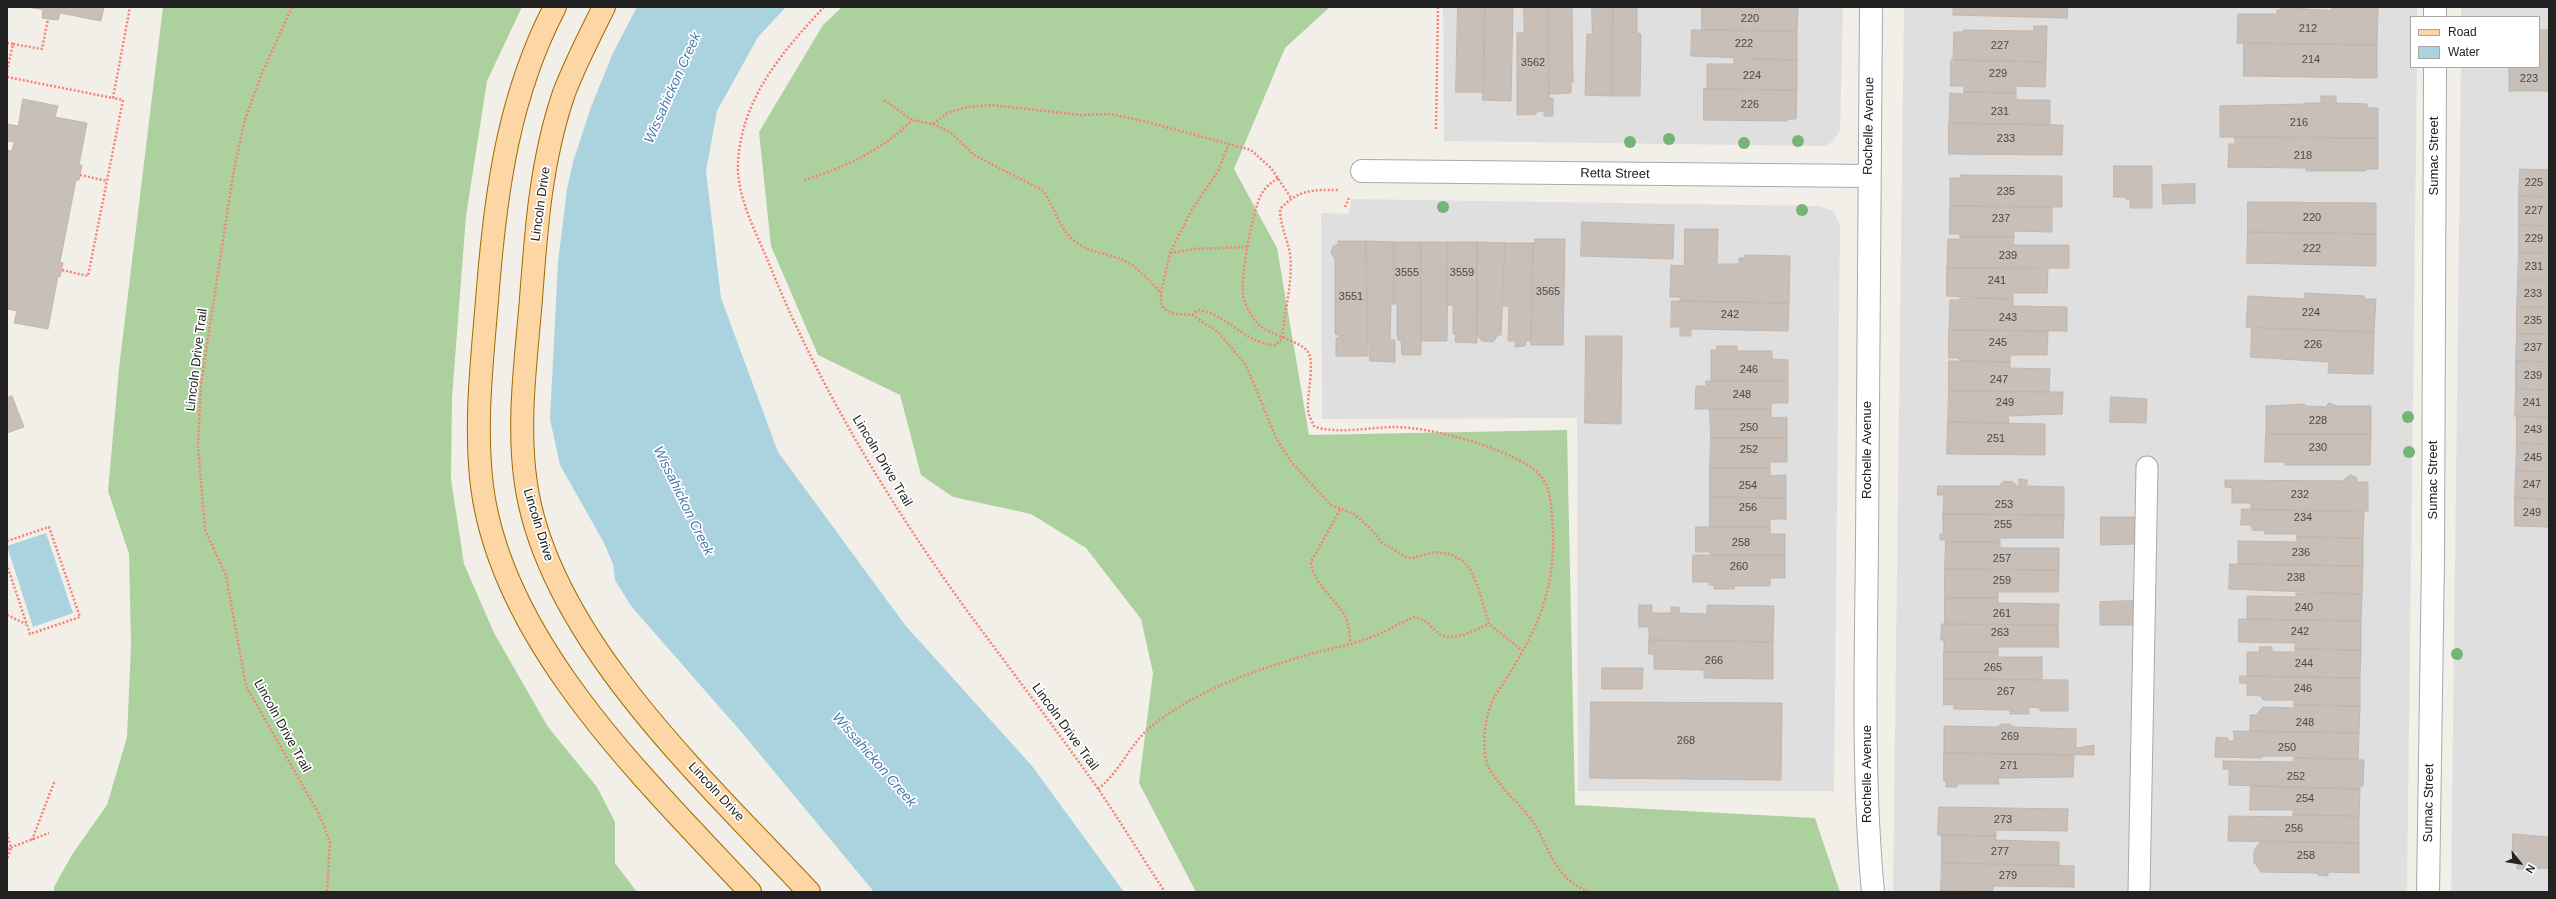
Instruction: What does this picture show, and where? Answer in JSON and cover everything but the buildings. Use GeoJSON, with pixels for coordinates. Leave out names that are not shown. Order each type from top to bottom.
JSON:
{"type":"FeatureCollection","features":[{"type":"Feature","properties":{"kind":"main road"},"geometry":{"type":"LineString","coordinates":[[555,7],[528,68],[512,119],[500,169],[480,394],[482,487],[492,530],[506,572],[525,614],[549,657],[574,693],[637,770],[750,892]]}},
{"type":"Feature","properties":{"kind":"main road","name":"Lincoln Drive"},"geometry":{"type":"LineString","coordinates":[[604,7],[564,93],[543,174],[538,214],[524,399],[523,445],[526,484],[535,524],[563,596],[586,633],[668,739],[809,892]]}},
{"type":"Feature","properties":{"kind":"street","name":"Rochelle Avenue"},"geometry":{"type":"LineString","coordinates":[[1871,7],[1868,176],[1867,817],[1872,892]]}},
{"type":"Feature","properties":{"kind":"street","name":"Sumac Street"},"geometry":{"type":"LineString","coordinates":[[2428,892],[2433,551],[2435,68]]}},
{"type":"Feature","properties":{"kind":"street","name":"Retta Street"},"geometry":{"type":"LineString","coordinates":[[1362,171],[1868,176]]}},
{"type":"Feature","properties":{"kind":"lane"},"geometry":{"type":"LineString","coordinates":[[2139,892],[2148,467]]}},
{"type":"Feature","properties":{"kind":"path"},"geometry":{"type":"LineString","coordinates":[[112,98],[130,7]]}},
{"type":"Feature","properties":{"kind":"path","name":"Lincoln Drive Trail"},"geometry":{"type":"LineString","coordinates":[[292,7],[262,73],[244,122],[235,168],[201,384],[198,447],[205,530],[226,575],[246,686],[320,816],[330,842],[327,892]]}},
{"type":"Feature","properties":{"kind":"path","name":"Lincoln Drive Trail"},"geometry":{"type":"LineString","coordinates":[[824,7],[774,66],[755,95],[746,118],[738,164],[740,186],[748,212],[792,320],[821,378],[865,454],[913,532],[964,606],[1098,789],[1165,892]]}},
{"type":"Feature","properties":{"kind":"path"},"geometry":{"type":"LineString","coordinates":[[1436,129],[1438,7]]}},
{"type":"Feature","properties":{"kind":"path"},"geometry":{"type":"LineString","coordinates":[[7,43],[42,49],[48,19]]}},
{"type":"Feature","properties":{"kind":"path"},"geometry":{"type":"LineString","coordinates":[[7,71],[13,44]]}},
{"type":"Feature","properties":{"kind":"path"},"geometry":{"type":"LineString","coordinates":[[7,77],[123,100],[88,276],[62,270]]}},
{"type":"Feature","properties":{"kind":"path"},"geometry":{"type":"LineString","coordinates":[[884,100],[912,120],[933,124],[950,132],[974,155],[1042,190],[1048,198],[1062,227],[1076,242],[1095,252],[1119,258],[1144,276],[1161,293]]}},
{"type":"Feature","properties":{"kind":"path"},"geometry":{"type":"LineString","coordinates":[[933,124],[947,113],[968,107],[992,104],[1023,106],[1081,115],[1111,114],[1251,150],[1271,168],[1291,198]]}},
{"type":"Feature","properties":{"kind":"path"},"geometry":{"type":"LineString","coordinates":[[804,180],[839,169],[864,157],[884,145],[912,120]]}},
{"type":"Feature","properties":{"kind":"path"},"geometry":{"type":"LineString","coordinates":[[1228,143],[1218,171],[1191,211],[1170,253],[1161,293],[1161,303],[1164,309],[1175,314],[1192,315],[1218,332],[1246,365],[1277,440],[1292,463],[1332,505],[1340,510],[1354,514],[1371,528],[1381,542],[1406,557],[1413,558],[1434,552],[1450,554],[1462,561],[1470,569],[1478,587],[1488,624],[1523,651]]}},
{"type":"Feature","properties":{"kind":"path"},"geometry":{"type":"LineString","coordinates":[[80,175],[107,181]]}},
{"type":"Feature","properties":{"kind":"path"},"geometry":{"type":"LineString","coordinates":[[1278,178],[1267,185],[1260,196],[1247,247],[1243,296],[1251,315],[1259,326],[1282,339],[1298,343],[1308,351],[1311,363],[1308,411],[1314,426],[1323,430],[1333,431],[1353,428],[1418,428],[1475,443],[1522,460],[1540,475],[1550,496],[1553,530],[1552,570],[1542,609],[1523,651],[1489,709],[1484,737],[1488,767],[1533,823],[1555,866],[1580,888],[1590,892]]}},
{"type":"Feature","properties":{"kind":"path"},"geometry":{"type":"LineString","coordinates":[[1192,315],[1198,310],[1215,315],[1251,339],[1266,345],[1276,345],[1282,339],[1290,256],[1285,234],[1280,222],[1280,209],[1291,198],[1309,190],[1338,190]]}},
{"type":"Feature","properties":{"kind":"path"},"geometry":{"type":"LineString","coordinates":[[1170,253],[1194,249],[1247,247]]}},
{"type":"Feature","properties":{"kind":"path"},"geometry":{"type":"LineString","coordinates":[[1340,510],[1311,562],[1312,570],[1318,582],[1333,598],[1346,619],[1351,643]]}},
{"type":"Feature","properties":{"kind":"path"},"geometry":{"type":"LineString","coordinates":[[7,541],[49,527],[80,617],[30,634],[7,565]]}},
{"type":"Feature","properties":{"kind":"path"},"geometry":{"type":"LineString","coordinates":[[7,615],[27,624]]}},
{"type":"Feature","properties":{"kind":"path"},"geometry":{"type":"LineString","coordinates":[[1098,789],[1118,770],[1138,738],[1182,705],[1208,690],[1300,657],[1380,634],[1414,617],[1429,621],[1440,635],[1450,637],[1488,624]]}},
{"type":"Feature","properties":{"kind":"path"},"geometry":{"type":"LineString","coordinates":[[32,840],[55,780]]}},
{"type":"Feature","properties":{"kind":"path"},"geometry":{"type":"LineString","coordinates":[[7,833],[11,848],[7,860]]}},
{"type":"Feature","properties":{"kind":"path"},"geometry":{"type":"LineString","coordinates":[[7,849],[49,833]]}},
{"type":"Feature","properties":{"kind":"shaded area"},"geometry":{"type":"Polygon","coordinates":[[[1443,7],[1843,7],[1840,131],[1831,143],[1824,146],[1444,141],[1443,7]]]}},
{"type":"Feature","properties":{"kind":"shaded area"},"geometry":{"type":"Polygon","coordinates":[[[1904,7],[2417,7],[2417,16],[2410,16],[2410,68],[2417,68],[2407,892],[1893,892],[1904,7]]]}},
{"type":"Feature","properties":{"kind":"shaded area"},"geometry":{"type":"Polygon","coordinates":[[[2461,7],[2549,7],[2549,892],[2451,892],[2461,68],[2540,68],[2540,16],[2461,16],[2461,7]]]}},
{"type":"Feature","properties":{"kind":"shaded area"},"geometry":{"type":"Polygon","coordinates":[[[1351,199],[1819,206],[1833,211],[1840,225],[1834,791],[1578,791],[1577,418],[1322,419],[1321,213],[1349,214],[1351,199]]]}},
{"type":"Feature","properties":{"kind":"green space"},"geometry":{"type":"Polygon","coordinates":[[[163,7],[522,7],[487,81],[466,216],[452,398],[451,479],[464,564],[494,633],[548,727],[597,787],[615,822],[615,863],[637,892],[54,892],[54,887],[73,853],[107,805],[127,737],[131,645],[129,554],[108,491],[119,368],[163,7]]]}},
{"type":"Feature","properties":{"kind":"green space"},"geometry":{"type":"Polygon","coordinates":[[[842,7],[1330,7],[1285,48],[1234,169],[1277,248],[1309,435],[1567,430],[1575,805],[1815,818],[1840,892],[1196,892],[1139,783],[1153,673],[1141,619],[1086,548],[1031,514],[953,497],[921,475],[900,395],[818,355],[771,246],[759,132],[823,25],[842,7]]]}},
{"type":"Feature","properties":{"kind":"water","name":"Wissahickon Creek"},"geometry":{"type":"Polygon","coordinates":[[[637,7],[786,7],[758,37],[717,111],[706,171],[721,298],[778,452],[905,625],[1032,766],[1124,892],[874,892],[743,734],[631,606],[615,580],[613,564],[604,543],[560,465],[550,419],[558,262],[567,189],[573,162],[591,107],[613,53],[637,7]]]}},
{"type":"Feature","properties":{"kind":"water"},"geometry":{"type":"Polygon","coordinates":[[[46,533],[73,613],[33,627],[7,546],[46,533]]]}}]}
